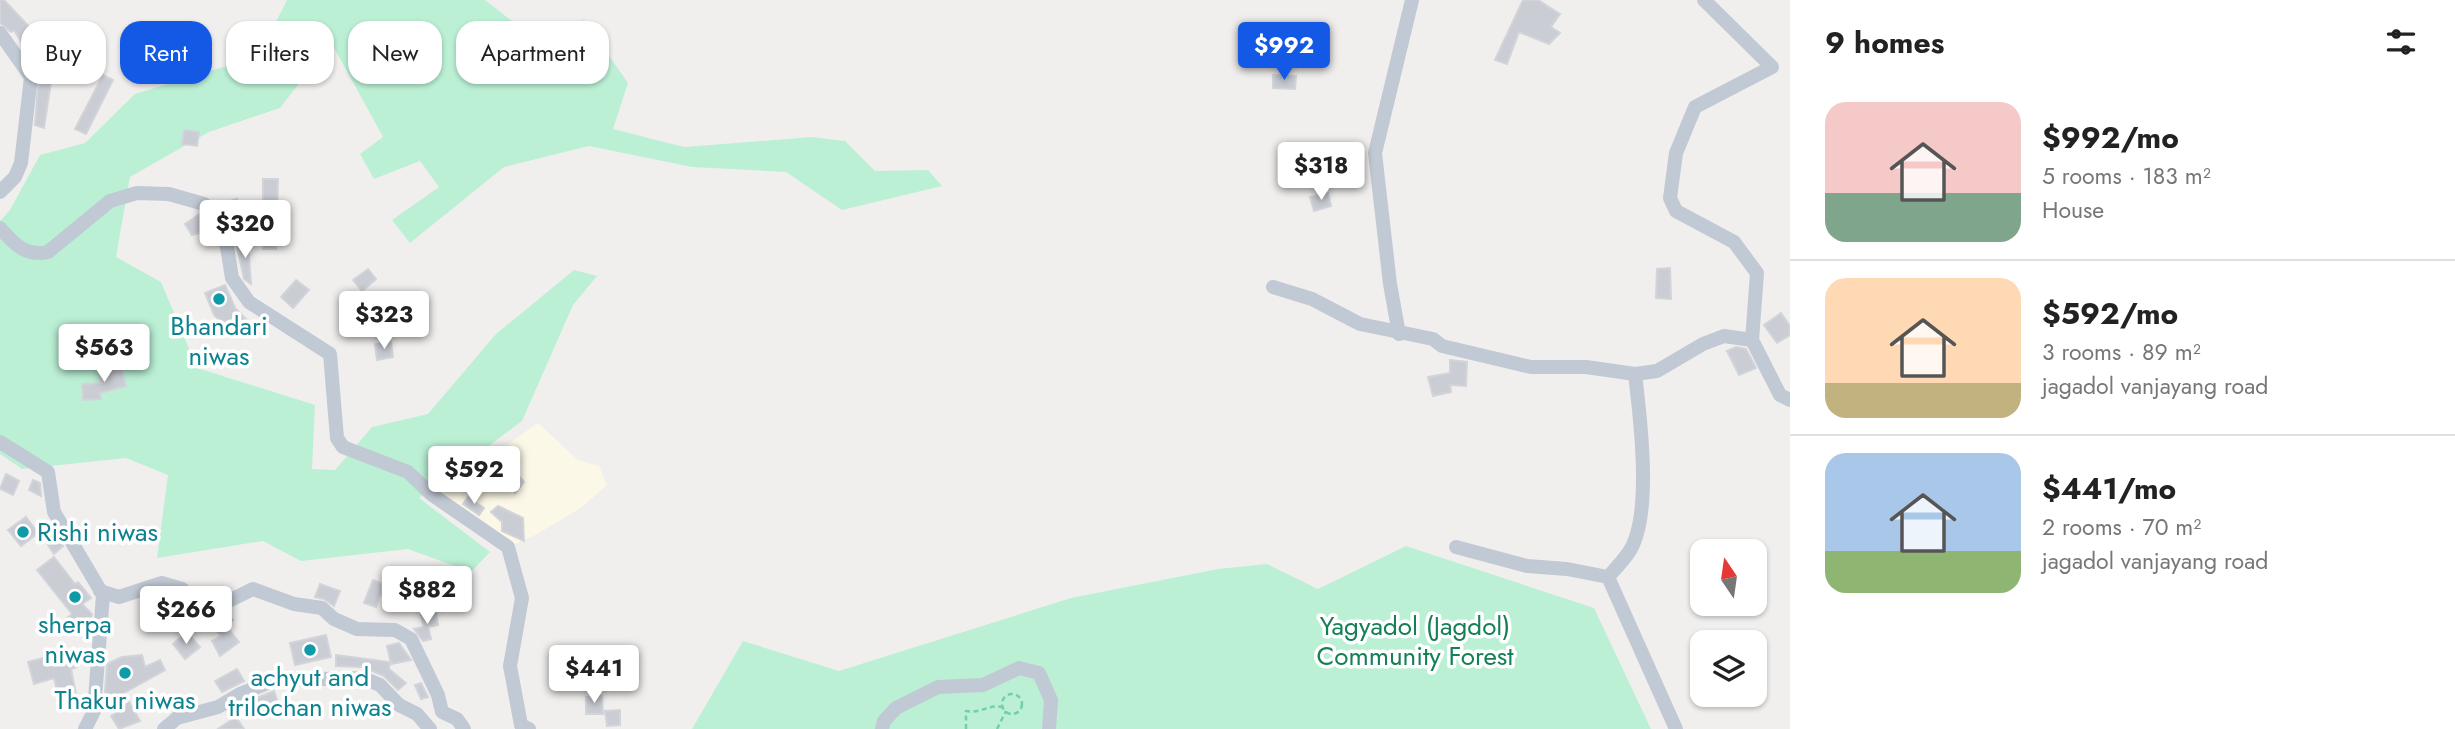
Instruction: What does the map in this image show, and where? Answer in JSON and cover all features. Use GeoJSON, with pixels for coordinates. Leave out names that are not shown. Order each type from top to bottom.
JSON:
{"type":"FeatureCollection","features":[{"type":"Feature","properties":{"kind":"street"},"geometry":{"type":"LineString","coordinates":[[1399,334],[1390,284],[1375,153],[1412,0]]}},
{"type":"Feature","properties":{"kind":"street"},"geometry":{"type":"LineString","coordinates":[[1704,0],[1772,67],[1695,107],[1676,153],[1670,198],[1676,211],[1734,242],[1757,273],[1752,340],[1780,395],[1790,400]]}},
{"type":"Feature","properties":{"kind":"street"},"geometry":{"type":"LineString","coordinates":[[0,33],[31,77],[20,163],[15,177],[0,192]]}},
{"type":"Feature","properties":{"kind":"street"},"geometry":{"type":"LineString","coordinates":[[0,228],[22,250],[39,254],[48,252],[110,201],[136,192],[169,194],[204,204],[216,218],[227,247],[232,278],[249,302],[330,354],[337,438],[343,447],[408,472],[431,494],[508,547],[523,598],[510,666],[521,725],[529,729]]}},
{"type":"Feature","properties":{"kind":"street"},"geometry":{"type":"LineString","coordinates":[[1273,286],[1312,299],[1343,318],[1399,334],[1433,339],[1442,346],[1523,365],[1635,374],[1657,371],[1703,344],[1724,336],[1752,340]]}},
{"type":"Feature","properties":{"kind":"street"},"geometry":{"type":"LineString","coordinates":[[1608,577],[1631,550],[1640,512],[1644,472],[1635,374]]}},
{"type":"Feature","properties":{"kind":"street"},"geometry":{"type":"LineString","coordinates":[[0,442],[48,472],[54,512],[103,595],[94,711],[85,729]]}},
{"type":"Feature","properties":{"kind":"street"},"geometry":{"type":"LineString","coordinates":[[1456,547],[1527,566],[1608,577]]}},
{"type":"Feature","properties":{"kind":"street"},"geometry":{"type":"LineString","coordinates":[[1608,577],[1676,729]]}},
{"type":"Feature","properties":{"kind":"street"},"geometry":{"type":"LineString","coordinates":[[100,591],[120,597],[162,583],[182,589],[208,611],[253,589],[294,604],[322,608],[334,619],[357,629],[395,629],[411,639],[438,695],[442,712],[457,719],[464,729]]}},
{"type":"Feature","properties":{"kind":"street"},"geometry":{"type":"LineString","coordinates":[[882,729],[884,721],[896,708],[938,687],[983,685],[1019,667],[1039,673],[1051,700],[1049,729]]}},
{"type":"Feature","properties":{"kind":"street"},"geometry":{"type":"LineString","coordinates":[[164,729],[177,718],[218,707],[240,694],[275,680],[363,678],[380,685],[399,705],[417,714],[430,729]]}},
{"type":"Feature","properties":{"kind":"path"},"geometry":{"type":"LineString","coordinates":[[1009,695],[1020,698],[1019,710],[1014,713],[1006,712],[1003,701],[1009,695]]}},
{"type":"Feature","properties":{"kind":"path"},"geometry":{"type":"LineString","coordinates":[[966,729],[966,711],[986,710],[992,705],[1003,707]]}},
{"type":"Feature","properties":{"kind":"path"},"geometry":{"type":"LineString","coordinates":[[997,729],[1006,712]]}},
{"type":"Feature","properties":{"kind":"shaded area"},"geometry":{"type":"Polygon","coordinates":[[[538,423],[578,460],[599,466],[607,485],[582,507],[537,534],[508,547],[439,495],[449,480],[483,462],[538,423]]]}},
{"type":"Feature","properties":{"kind":"green space"},"geometry":{"type":"Polygon","coordinates":[[[287,0],[485,0],[512,21],[456,21],[456,84],[609,84],[609,56],[628,83],[613,129],[684,147],[812,137],[845,141],[875,171],[928,170],[942,186],[842,210],[786,172],[692,167],[589,146],[504,167],[410,243],[392,220],[439,187],[420,161],[374,179],[360,154],[383,137],[354,84],[442,84],[442,21],[348,21],[348,73],[334,47],[334,21],[276,21],[287,0]]]}},
{"type":"Feature","properties":{"kind":"green space"},"geometry":{"type":"Polygon","coordinates":[[[226,66],[226,84],[299,84],[280,108],[209,132],[130,177],[116,257],[161,282],[197,368],[315,405],[312,469],[335,470],[372,427],[428,414],[496,334],[574,270],[597,276],[573,305],[522,421],[419,498],[490,552],[471,572],[408,549],[301,561],[263,541],[157,558],[168,475],[126,458],[22,469],[0,454],[0,221],[10,210],[40,155],[85,143],[135,94],[168,84],[212,84],[212,70],[226,66]]]}},
{"type":"Feature","properties":{"kind":"green space","name":"Yagyadol (Jagdol) Community Forest"},"geometry":{"type":"Polygon","coordinates":[[[1406,546],[1594,608],[1651,729],[692,729],[743,641],[839,671],[1071,598],[1218,569],[1267,564],[1318,589],[1406,546]]]}},
{"type":"Feature","properties":{"kind":"building"},"geometry":{"type":"Polygon","coordinates":[[[0,0],[4,0],[24,21],[21,21],[21,42],[14,30],[11,32],[0,23],[0,0]]]}},
{"type":"Feature","properties":{"kind":"building"},"geometry":{"type":"Polygon","coordinates":[[[1523,0],[1538,0],[1560,14],[1551,27],[1560,33],[1549,44],[1519,32],[1507,64],[1495,60],[1523,0]]]}},
{"type":"Feature","properties":{"kind":"building"},"geometry":{"type":"Polygon","coordinates":[[[1273,75],[1296,76],[1295,89],[1273,88],[1273,75]]]}},
{"type":"Feature","properties":{"kind":"building"},"geometry":{"type":"Polygon","coordinates":[[[106,76],[113,80],[86,134],[75,129],[98,84],[106,84],[106,76]]]}},
{"type":"Feature","properties":{"kind":"building"},"geometry":{"type":"Polygon","coordinates":[[[38,84],[51,84],[44,128],[35,125],[38,84]]]}},
{"type":"Feature","properties":{"kind":"building"},"geometry":{"type":"Polygon","coordinates":[[[184,130],[199,132],[197,146],[182,144],[184,130]]]}},
{"type":"Feature","properties":{"kind":"building"},"geometry":{"type":"Polygon","coordinates":[[[263,179],[278,179],[276,249],[263,249],[263,179]]]}},
{"type":"Feature","properties":{"kind":"building"},"geometry":{"type":"Polygon","coordinates":[[[1328,193],[1331,206],[1314,211],[1310,197],[1328,193]]]}},
{"type":"Feature","properties":{"kind":"building"},"geometry":{"type":"Polygon","coordinates":[[[237,199],[239,208],[245,206],[249,220],[229,225],[223,203],[237,199]]]}},
{"type":"Feature","properties":{"kind":"building"},"geometry":{"type":"Polygon","coordinates":[[[200,214],[210,230],[192,235],[185,224],[200,214]]]}},
{"type":"Feature","properties":{"kind":"building"},"geometry":{"type":"Polygon","coordinates":[[[236,242],[248,242],[251,284],[244,279],[236,242]]]}},
{"type":"Feature","properties":{"kind":"building"},"geometry":{"type":"Polygon","coordinates":[[[1670,268],[1671,299],[1656,298],[1657,269],[1670,268]]]}},
{"type":"Feature","properties":{"kind":"building"},"geometry":{"type":"Polygon","coordinates":[[[368,269],[376,279],[362,291],[353,280],[368,269]]]}},
{"type":"Feature","properties":{"kind":"building"},"geometry":{"type":"Polygon","coordinates":[[[296,280],[309,290],[293,308],[281,297],[296,280]]]}},
{"type":"Feature","properties":{"kind":"building"},"geometry":{"type":"Polygon","coordinates":[[[225,285],[235,308],[247,320],[233,334],[214,315],[205,293],[225,285]]]}},
{"type":"Feature","properties":{"kind":"building"},"geometry":{"type":"Polygon","coordinates":[[[1781,313],[1790,326],[1790,335],[1777,343],[1764,325],[1781,313]]]}},
{"type":"Feature","properties":{"kind":"building"},"geometry":{"type":"Polygon","coordinates":[[[391,342],[393,357],[377,360],[375,344],[391,342]]]}},
{"type":"Feature","properties":{"kind":"building"},"geometry":{"type":"Polygon","coordinates":[[[1736,347],[1746,349],[1756,368],[1739,375],[1727,351],[1736,347]]]}},
{"type":"Feature","properties":{"kind":"building"},"geometry":{"type":"Polygon","coordinates":[[[1450,360],[1467,362],[1466,386],[1450,385],[1451,392],[1433,396],[1428,377],[1450,373],[1450,360]]]}},
{"type":"Feature","properties":{"kind":"building"},"geometry":{"type":"Polygon","coordinates":[[[121,367],[126,386],[100,393],[101,399],[83,400],[82,384],[101,383],[99,372],[121,367]]]}},
{"type":"Feature","properties":{"kind":"building"},"geometry":{"type":"Polygon","coordinates":[[[6,474],[19,481],[13,495],[0,489],[6,474]]]}},
{"type":"Feature","properties":{"kind":"building"},"geometry":{"type":"Polygon","coordinates":[[[518,475],[524,482],[515,493],[508,483],[518,475]]]}},
{"type":"Feature","properties":{"kind":"building"},"geometry":{"type":"Polygon","coordinates":[[[33,480],[40,483],[41,496],[29,490],[33,480]]]}},
{"type":"Feature","properties":{"kind":"building"},"geometry":{"type":"Polygon","coordinates":[[[468,497],[484,508],[479,515],[463,504],[468,497]]]}},
{"type":"Feature","properties":{"kind":"building"},"geometry":{"type":"Polygon","coordinates":[[[498,506],[523,518],[524,541],[502,531],[502,522],[491,512],[498,506]]]}},
{"type":"Feature","properties":{"kind":"building","name":"Rishi niwas"},"geometry":{"type":"Polygon","coordinates":[[[26,517],[38,533],[21,546],[8,530],[26,517]]]}},
{"type":"Feature","properties":{"kind":"building"},"geometry":{"type":"Polygon","coordinates":[[[58,537],[63,546],[54,554],[48,545],[58,537]]]}},
{"type":"Feature","properties":{"kind":"building"},"geometry":{"type":"Polygon","coordinates":[[[54,557],[75,584],[78,582],[91,598],[82,604],[92,614],[91,619],[75,631],[67,618],[72,614],[37,570],[54,557]]]}},
{"type":"Feature","properties":{"kind":"building"},"geometry":{"type":"Polygon","coordinates":[[[373,580],[393,588],[389,598],[380,595],[376,607],[364,603],[373,580]]]}},
{"type":"Feature","properties":{"kind":"building"},"geometry":{"type":"Polygon","coordinates":[[[320,584],[340,591],[334,606],[315,597],[320,584]]]}},
{"type":"Feature","properties":{"kind":"building"},"geometry":{"type":"Polygon","coordinates":[[[436,612],[438,625],[428,627],[431,639],[423,641],[414,629],[424,627],[421,615],[436,612]]]}},
{"type":"Feature","properties":{"kind":"building"},"geometry":{"type":"Polygon","coordinates":[[[226,613],[233,620],[226,626],[239,642],[220,656],[212,641],[221,636],[208,621],[226,613]]]}},
{"type":"Feature","properties":{"kind":"building","name":"sherpa niwas"},"geometry":{"type":"Polygon","coordinates":[[[187,632],[200,647],[185,659],[173,644],[187,632]]]}},
{"type":"Feature","properties":{"kind":"building","name":"achyut and trilochan niwas"},"geometry":{"type":"Polygon","coordinates":[[[326,635],[331,657],[295,665],[290,643],[326,635]]]}},
{"type":"Feature","properties":{"kind":"building"},"geometry":{"type":"Polygon","coordinates":[[[399,643],[411,660],[391,664],[387,646],[399,643]]]}},
{"type":"Feature","properties":{"kind":"building"},"geometry":{"type":"Polygon","coordinates":[[[71,653],[77,667],[71,669],[76,694],[59,699],[54,678],[34,684],[28,662],[43,658],[44,662],[71,653]]]}},
{"type":"Feature","properties":{"kind":"building","name":"Thakur niwas"},"geometry":{"type":"Polygon","coordinates":[[[142,655],[145,667],[160,660],[165,670],[124,693],[140,721],[119,729],[111,716],[119,711],[105,692],[107,664],[122,657],[142,655]]]}},
{"type":"Feature","properties":{"kind":"building"},"geometry":{"type":"Polygon","coordinates":[[[336,655],[390,662],[389,669],[406,683],[398,690],[384,676],[363,667],[336,666],[336,655]]]}},
{"type":"Feature","properties":{"kind":"building"},"geometry":{"type":"Polygon","coordinates":[[[237,669],[244,681],[222,692],[215,681],[237,669]]]}},
{"type":"Feature","properties":{"kind":"building"},"geometry":{"type":"Polygon","coordinates":[[[421,683],[428,697],[421,699],[415,685],[421,683]]]}},
{"type":"Feature","properties":{"kind":"building"},"geometry":{"type":"Polygon","coordinates":[[[274,691],[279,706],[251,713],[246,702],[274,691]]]}},
{"type":"Feature","properties":{"kind":"building"},"geometry":{"type":"Polygon","coordinates":[[[602,696],[603,714],[586,714],[586,697],[602,696]]]}},
{"type":"Feature","properties":{"kind":"building"},"geometry":{"type":"Polygon","coordinates":[[[620,710],[620,725],[607,726],[605,711],[620,710]]]}},
{"type":"Feature","properties":{"kind":"building"},"geometry":{"type":"Polygon","coordinates":[[[236,717],[244,729],[218,729],[236,717]]]}},
{"type":"Feature","properties":{"kind":"place","name":"Bhandari niwas"},"geometry":{"type":"Point","coordinates":[219,299]}},
{"type":"Feature","properties":{"kind":"place","name":"Rishi niwas"},"geometry":{"type":"Point","coordinates":[23,532]}},
{"type":"Feature","properties":{"kind":"place","name":"sherpa niwas"},"geometry":{"type":"Point","coordinates":[75,597]}},
{"type":"Feature","properties":{"kind":"place","name":"achyut and trilochan niwas"},"geometry":{"type":"Point","coordinates":[310,650]}},
{"type":"Feature","properties":{"kind":"place","name":"Thakur niwas"},"geometry":{"type":"Point","coordinates":[125,673]}}]}
